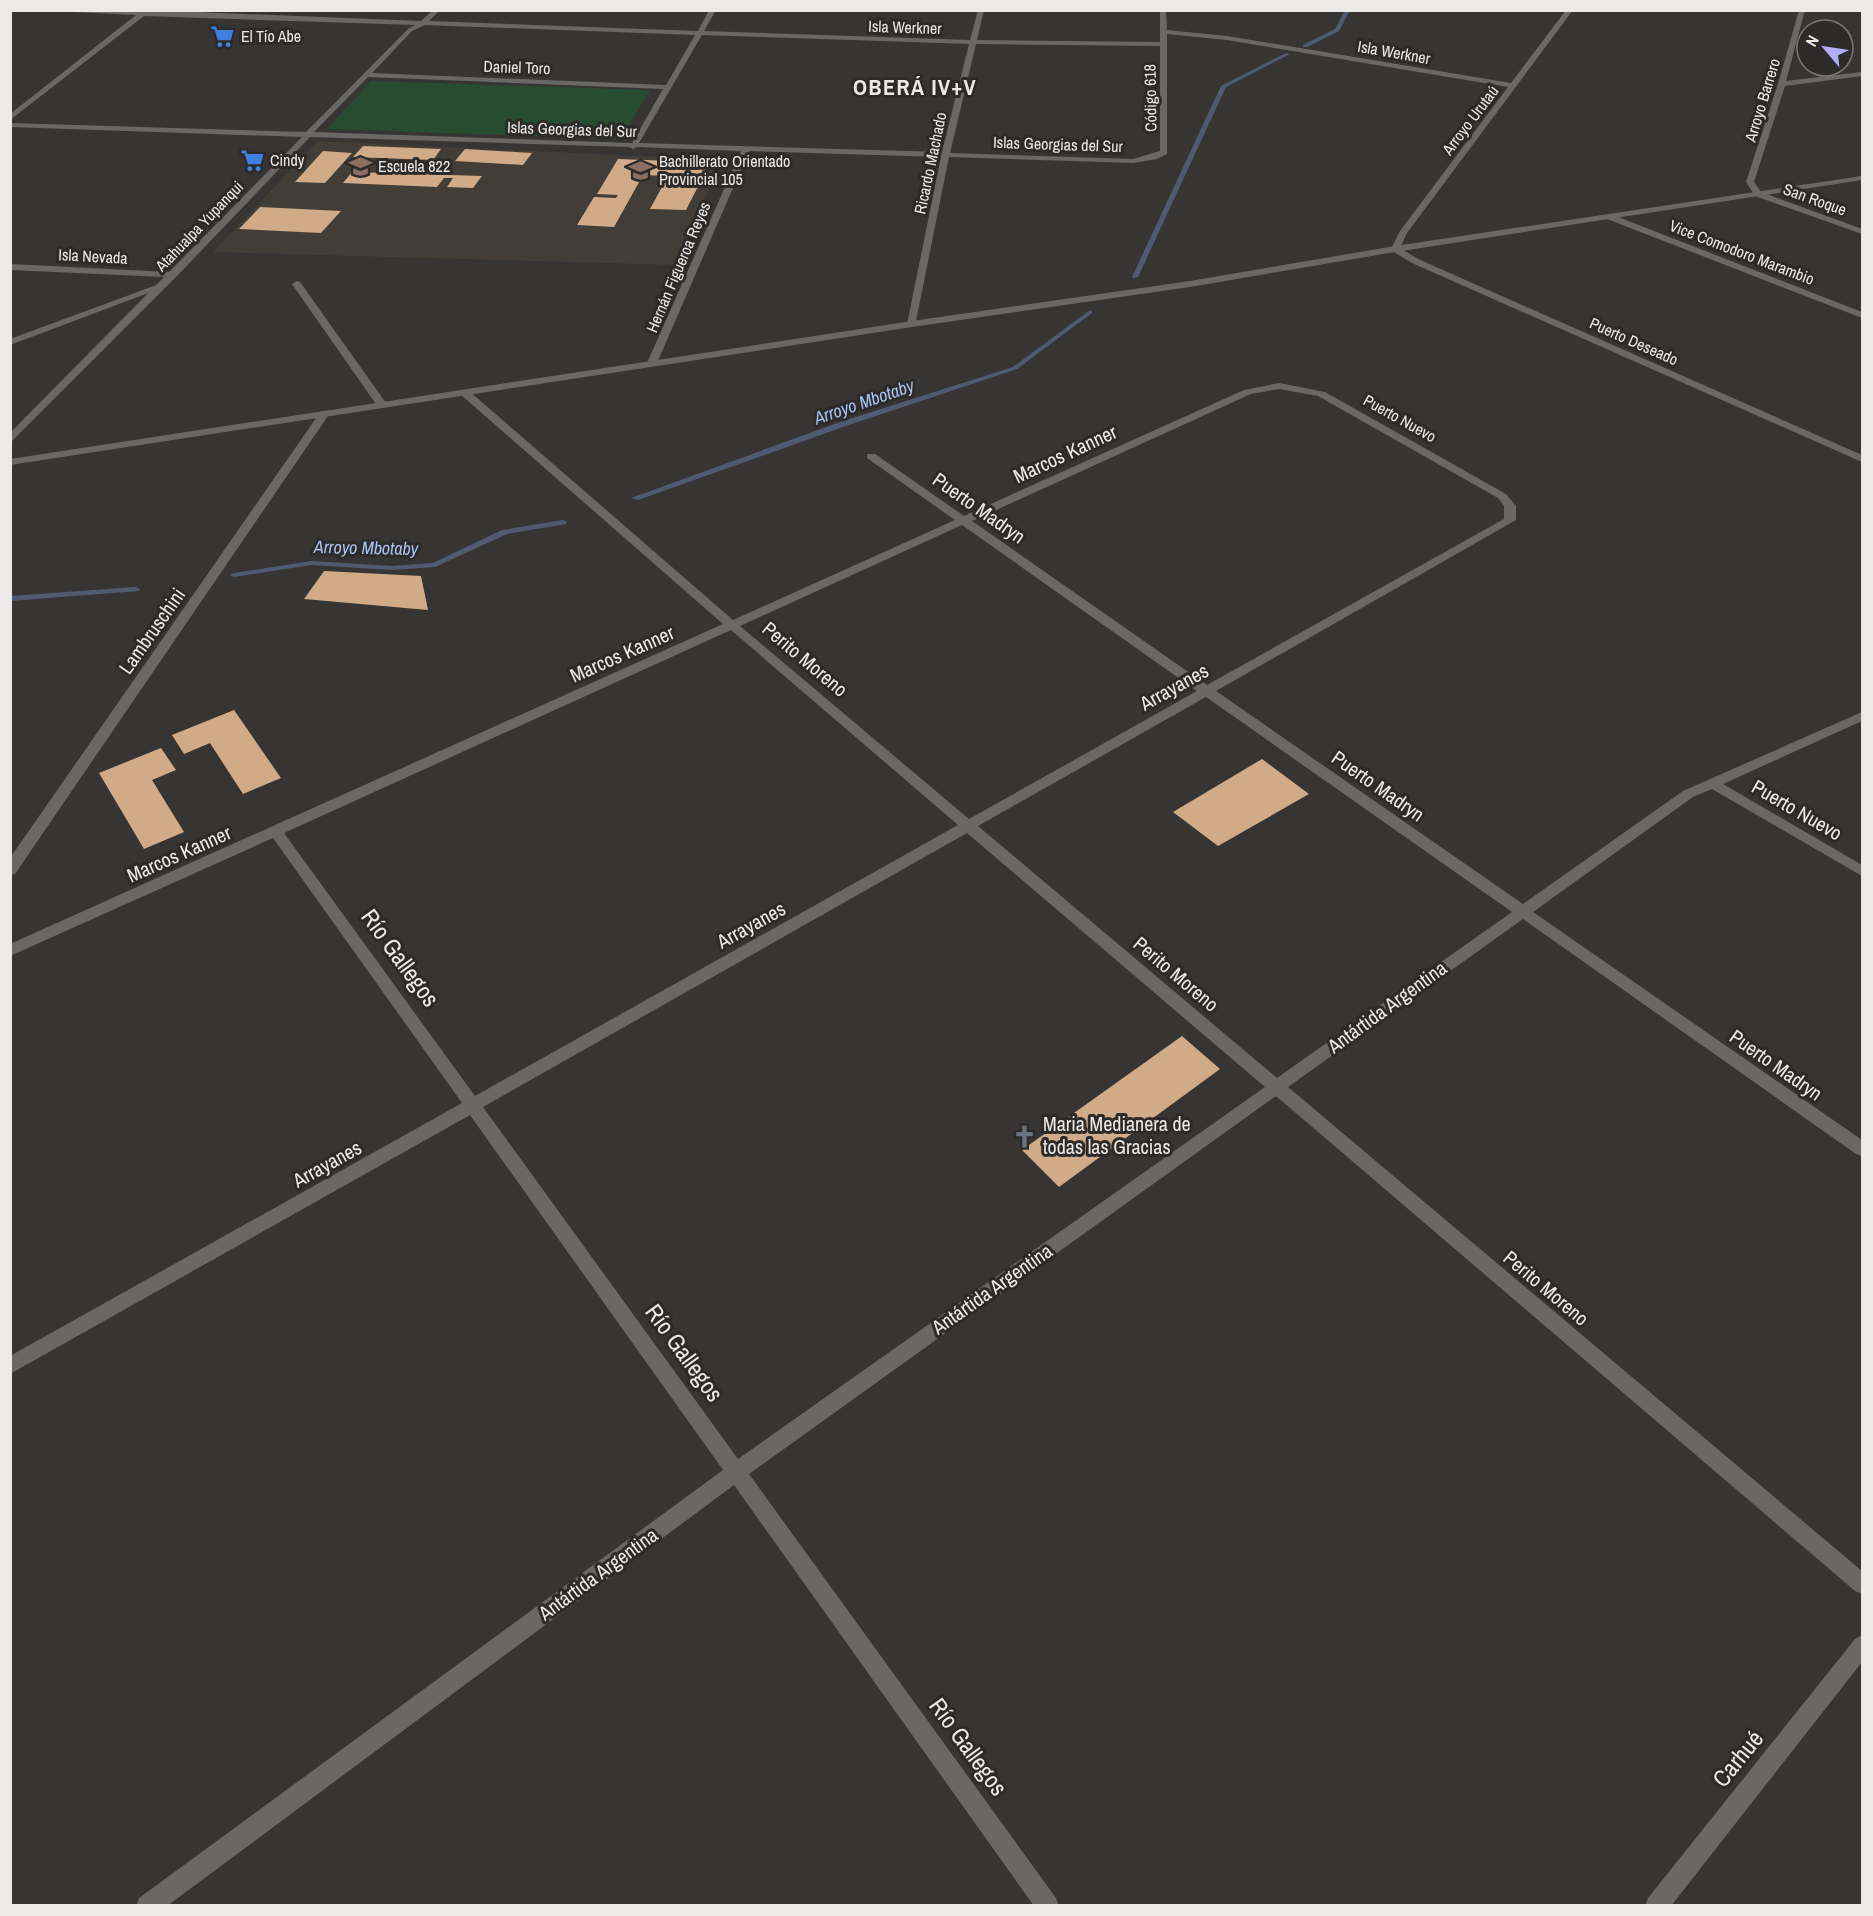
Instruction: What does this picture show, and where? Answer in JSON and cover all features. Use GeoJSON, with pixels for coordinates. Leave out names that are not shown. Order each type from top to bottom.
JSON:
{"type":"FeatureCollection","features":[{"type":"Feature","properties":{"kind":"street","name":"Isla Werkner"},"geometry":{"type":"LineString","coordinates":[[35,10],[145,12],[699,34],[974,42],[1163,44]]}},
{"type":"Feature","properties":{"kind":"street"},"geometry":{"type":"LineString","coordinates":[[287,19],[297,10]]}},
{"type":"Feature","properties":{"kind":"street","name":"Atahualpa Yupanqui"},"geometry":{"type":"LineString","coordinates":[[10,440],[410,30],[422,24],[436,10]]}},
{"type":"Feature","properties":{"kind":"street"},"geometry":{"type":"LineString","coordinates":[[633,147],[713,10]]}},
{"type":"Feature","properties":{"kind":"street","name":"Ricardo Machado"},"geometry":{"type":"LineString","coordinates":[[912,324],[945,156],[981,10]]}},
{"type":"Feature","properties":{"kind":"street","name":"Código 618"},"geometry":{"type":"LineString","coordinates":[[1133,161],[1154,157],[1164,152],[1162,10]]}},
{"type":"Feature","properties":{"kind":"street","name":"Arroyo Urutaú"},"geometry":{"type":"LineString","coordinates":[[1395,249],[1403,233],[1515,87],[1570,10]]}},
{"type":"Feature","properties":{"kind":"street","name":"Arroyo Barrero"},"geometry":{"type":"LineString","coordinates":[[1758,194],[1750,182],[1782,84],[1802,10]]}},
{"type":"Feature","properties":{"kind":"street"},"geometry":{"type":"LineString","coordinates":[[10,118],[145,12]]}},
{"type":"Feature","properties":{"kind":"street","name":"Isla Werkner"},"geometry":{"type":"LineString","coordinates":[[1163,32],[1227,38],[1515,87]]}},
{"type":"Feature","properties":{"kind":"street"},"geometry":{"type":"LineString","coordinates":[[1782,84],[1863,74]]}},
{"type":"Feature","properties":{"kind":"street","name":"Daniel Toro"},"geometry":{"type":"LineString","coordinates":[[366,75],[668,87]]}},
{"type":"Feature","properties":{"kind":"street","name":"Islas Georgias del Sur"},"geometry":{"type":"LineString","coordinates":[[10,125],[633,147],[1133,161]]}},
{"type":"Feature","properties":{"kind":"street","name":"Hernán Figueroa Reyes"},"geometry":{"type":"LineString","coordinates":[[652,363],[745,150]]}},
{"type":"Feature","properties":{"kind":"street"},"geometry":{"type":"LineString","coordinates":[[10,462],[652,363],[1190,284],[1395,249],[1863,178]]}},
{"type":"Feature","properties":{"kind":"street","name":"San Roque"},"geometry":{"type":"LineString","coordinates":[[1758,194],[1863,232]]}},
{"type":"Feature","properties":{"kind":"street","name":"Vice Comodoro Marambio"},"geometry":{"type":"LineString","coordinates":[[1610,217],[1863,315]]}},
{"type":"Feature","properties":{"kind":"street","name":"Puerto Deseado"},"geometry":{"type":"LineString","coordinates":[[1395,249],[1426,266],[1863,459]]}},
{"type":"Feature","properties":{"kind":"street","name":"Isla Nevada"},"geometry":{"type":"LineString","coordinates":[[10,267],[173,275]]}},
{"type":"Feature","properties":{"kind":"street"},"geometry":{"type":"LineString","coordinates":[[297,284],[382,405]]}},
{"type":"Feature","properties":{"kind":"street"},"geometry":{"type":"LineString","coordinates":[[10,342],[162,286]]}},
{"type":"Feature","properties":{"kind":"street","name":"Puerto Nuevo"},"geometry":{"type":"LineString","coordinates":[[1248,392],[1279,386],[1321,394],[1502,496],[1510,506],[1510,520]]}},
{"type":"Feature","properties":{"kind":"street","name":"Perito Moreno"},"geometry":{"type":"LineString","coordinates":[[465,392],[733,626],[1863,1584]]}},
{"type":"Feature","properties":{"kind":"street","name":"Marcos Kanner"},"geometry":{"type":"LineString","coordinates":[[10,951],[1248,392]]}},
{"type":"Feature","properties":{"kind":"street","name":"Lambruschini"},"geometry":{"type":"LineString","coordinates":[[10,870],[325,413]]}},
{"type":"Feature","properties":{"kind":"street","name":"Puerto Madryn"},"geometry":{"type":"LineString","coordinates":[[870,456],[1863,1149]]}},
{"type":"Feature","properties":{"kind":"street","name":"Arrayanes"},"geometry":{"type":"LineString","coordinates":[[10,1366],[1510,520]]}},
{"type":"Feature","properties":{"kind":"street","name":"Antártida Argentina"},"geometry":{"type":"LineString","coordinates":[[147,1905],[736,1472],[1522,910],[1688,794],[1863,716]]}},
{"type":"Feature","properties":{"kind":"street","name":"Puerto Nuevo"},"geometry":{"type":"LineString","coordinates":[[1712,783],[1863,871]]}},
{"type":"Feature","properties":{"kind":"street","name":"Río Gallegos"},"geometry":{"type":"LineString","coordinates":[[276,832],[1048,1905]]}},
{"type":"Feature","properties":{"kind":"street","name":"Carhué"},"geometry":{"type":"LineString","coordinates":[[1656,1905],[1863,1646]]}},
{"type":"Feature","properties":{"kind":"shaded area"},"geometry":{"type":"Polygon","coordinates":[[[318,141],[722,160],[675,265],[213,252],[318,141]]]}},
{"type":"Feature","properties":{"kind":"green space"},"geometry":{"type":"Polygon","coordinates":[[[371,81],[650,90],[621,139],[327,129],[371,81]]]}},
{"type":"Feature","properties":{"kind":"building"},"geometry":{"type":"Polygon","coordinates":[[[363,146],[441,149],[433,160],[353,157],[363,146]]]}},
{"type":"Feature","properties":{"kind":"building"},"geometry":{"type":"Polygon","coordinates":[[[465,149],[532,153],[523,165],[455,161],[465,149]]]}},
{"type":"Feature","properties":{"kind":"building"},"geometry":{"type":"Polygon","coordinates":[[[323,151],[352,153],[325,183],[295,182],[323,151]]]}},
{"type":"Feature","properties":{"kind":"building"},"geometry":{"type":"Polygon","coordinates":[[[618,159],[671,161],[666,170],[671,170],[675,162],[710,163],[686,210],[650,209],[668,176],[643,175],[614,227],[577,225],[594,197],[616,198],[618,195],[597,194],[618,159]]]}},
{"type":"Feature","properties":{"kind":"building"},"geometry":{"type":"Polygon","coordinates":[[[352,172],[482,176],[473,188],[447,187],[453,178],[444,178],[437,187],[343,183],[352,172]]]}},
{"type":"Feature","properties":{"kind":"building"},"geometry":{"type":"Polygon","coordinates":[[[260,207],[341,211],[321,233],[239,229],[260,207]]]}},
{"type":"Feature","properties":{"kind":"building"},"geometry":{"type":"Polygon","coordinates":[[[324,571],[421,576],[428,610],[304,599],[324,571]]]}},
{"type":"Feature","properties":{"kind":"building"},"geometry":{"type":"Polygon","coordinates":[[[234,710],[281,778],[243,794],[210,743],[184,754],[172,735],[234,710]]]}},
{"type":"Feature","properties":{"kind":"building"},"geometry":{"type":"Polygon","coordinates":[[[161,748],[176,770],[152,780],[184,832],[144,849],[99,773],[161,748]]]}},
{"type":"Feature","properties":{"kind":"building"},"geometry":{"type":"Polygon","coordinates":[[[1262,759],[1309,794],[1218,846],[1173,812],[1262,759]]]}},
{"type":"Feature","properties":{"kind":"building"},"geometry":{"type":"Polygon","coordinates":[[[1182,1036],[1220,1069],[1059,1187],[1022,1150],[1182,1036]]]}},
{"type":"Feature","properties":{"kind":"waterway","name":"Arroyo Mbotaby"},"geometry":{"type":"LineString","coordinates":[[1305,46],[1337,30],[1348,10]]}},
{"type":"Feature","properties":{"kind":"waterway","name":"Arroyo Mbotaby"},"geometry":{"type":"LineString","coordinates":[[1135,277],[1224,86],[1288,54]]}},
{"type":"Feature","properties":{"kind":"waterway","name":"Arroyo Mbotaby"},"geometry":{"type":"LineString","coordinates":[[635,498],[843,424],[1015,368],[1090,312]]}},
{"type":"Feature","properties":{"kind":"waterway","name":"Arroyo Mbotaby"},"geometry":{"type":"LineString","coordinates":[[234,575],[311,563],[392,568],[435,565],[505,532],[563,522]]}},
{"type":"Feature","properties":{"kind":"waterway","name":"Arroyo Mbotaby"},"geometry":{"type":"LineString","coordinates":[[10,599],[136,589]]}},
{"type":"Feature","properties":{"kind":"place","name":"El Tío Abe"},"geometry":{"type":"Point","coordinates":[223,36]}},
{"type":"Feature","properties":{"kind":"place","name":"Cindy"},"geometry":{"type":"Point","coordinates":[252,160]}},
{"type":"Feature","properties":{"kind":"place","name":"Escuela 822"},"geometry":{"type":"Point","coordinates":[360,166]}},
{"type":"Feature","properties":{"kind":"place","name":"Bachillerato Orientado Provincial 105"},"geometry":{"type":"Point","coordinates":[641,170]}},
{"type":"Feature","properties":{"kind":"place","name":"Maria Medianera de todas las Gracias"},"geometry":{"type":"Point","coordinates":[1025,1136]}},
{"type":"Feature","properties":{"kind":"district","name":"OBERÁ IV+V"},"geometry":{"type":"Point","coordinates":[915,87]}}]}
